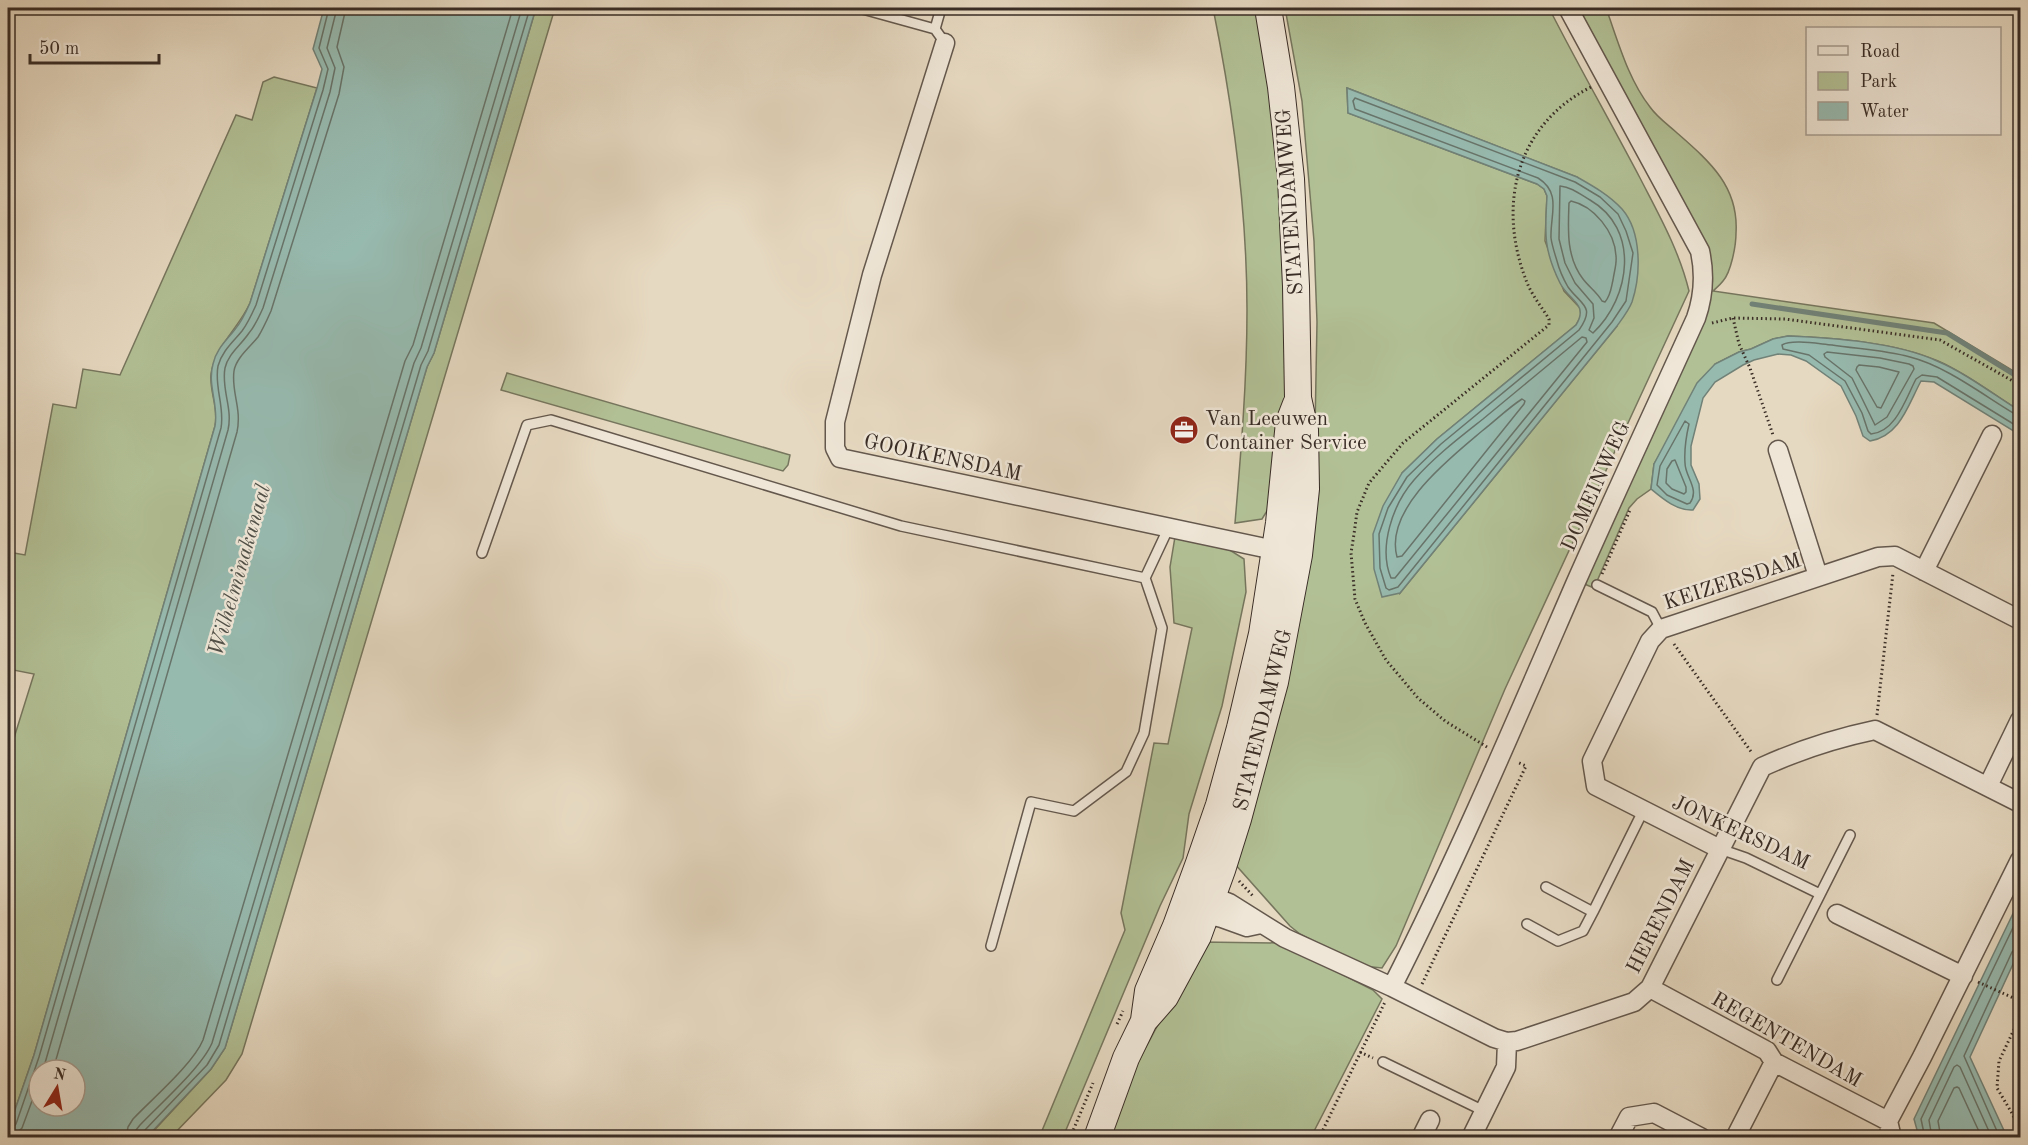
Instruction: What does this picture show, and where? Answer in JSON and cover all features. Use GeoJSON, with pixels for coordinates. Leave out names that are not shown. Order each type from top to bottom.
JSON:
{"type":"FeatureCollection","features":[{"type":"Feature","properties":{"kind":"main road","name":"STATENDAMWEG"},"geometry":{"type":"LineString","coordinates":[[1134,1014],[1165,997],[1198,936],[1238,819],[1275,682],[1287,553],[1289,422],[1298,398],[1291,179],[1281,87],[1268,8]]}},
{"type":"Feature","properties":{"kind":"main road","name":"STATENDAMWEG"},"geometry":{"type":"LineString","coordinates":[[1097,1137],[1126,1058],[1134,1014],[1148,991],[1187,896],[1219,805],[1262,634],[1287,553]]}},
{"type":"Feature","properties":{"kind":"street","name":"DOMEINWEG"},"geometry":{"type":"LineString","coordinates":[[1392,987],[1419,935],[1502,755],[1577,580],[1696,318],[1703,293],[1704,270],[1700,251],[1569,8]]}},
{"type":"Feature","properties":{"kind":"street","name":"GOOIKENSDAM"},"geometry":{"type":"LineString","coordinates":[[940,36],[872,274],[835,422],[835,448],[840,458],[1287,553]]}},
{"type":"Feature","properties":{"kind":"street"},"geometry":{"type":"LineString","coordinates":[[1924,571],[1992,435]]}},
{"type":"Feature","properties":{"kind":"street","name":"KEIZERSDAM"},"geometry":{"type":"LineString","coordinates":[[1778,450],[1818,576]]}},
{"type":"Feature","properties":{"kind":"street","name":"KEIZERSDAM"},"geometry":{"type":"LineString","coordinates":[[1643,811],[1596,786],[1592,761],[1650,640],[1661,629],[1878,557],[1895,556]]}},
{"type":"Feature","properties":{"kind":"street"},"geometry":{"type":"LineString","coordinates":[[1895,556],[2020,620]]}},
{"type":"Feature","properties":{"kind":"street"},"geometry":{"type":"LineString","coordinates":[[1988,786],[2020,720]]}},
{"type":"Feature","properties":{"kind":"street"},"geometry":{"type":"LineString","coordinates":[[1762,767],[1875,730],[2020,803]]}},
{"type":"Feature","properties":{"kind":"street","name":"HERENDAM"},"geometry":{"type":"LineString","coordinates":[[1507,1042],[1634,1002],[1650,988],[1762,767]]}},
{"type":"Feature","properties":{"kind":"street","name":"JONKERSDAM"},"geometry":{"type":"LineString","coordinates":[[1643,811],[1720,849]]}},
{"type":"Feature","properties":{"kind":"street"},"geometry":{"type":"LineString","coordinates":[[1890,1129],[1968,978],[2020,860]]}},
{"type":"Feature","properties":{"kind":"street"},"geometry":{"type":"LineString","coordinates":[[1187,896],[1209,905],[1222,918],[1247,927],[1261,924],[1285,938],[1392,987],[1494,1038],[1507,1042],[1506,1067],[1471,1137]]}},
{"type":"Feature","properties":{"kind":"street"},"geometry":{"type":"LineString","coordinates":[[1836,914],[1968,978]]}},
{"type":"Feature","properties":{"kind":"street","name":"REGENTENDAM"},"geometry":{"type":"LineString","coordinates":[[1650,988],[1767,1051],[1774,1062],[1890,1129]]}},
{"type":"Feature","properties":{"kind":"street"},"geometry":{"type":"LineString","coordinates":[[1735,1137],[1774,1062]]}},
{"type":"Feature","properties":{"kind":"street"},"geometry":{"type":"LineString","coordinates":[[1618,1137],[1629,1117],[1654,1113],[1702,1137]]}},
{"type":"Feature","properties":{"kind":"street"},"geometry":{"type":"LineString","coordinates":[[1421,1137],[1430,1120]]}},
{"type":"Feature","properties":{"kind":"lane"},"geometry":{"type":"LineString","coordinates":[[859,8],[940,36]]}},
{"type":"Feature","properties":{"kind":"lane","name":"GOOIKENSDAM"},"geometry":{"type":"LineString","coordinates":[[940,36],[941,8]]}},
{"type":"Feature","properties":{"kind":"lane"},"geometry":{"type":"LineString","coordinates":[[482,553],[527,424],[551,420],[901,526],[1145,578]]}},
{"type":"Feature","properties":{"kind":"lane"},"geometry":{"type":"LineString","coordinates":[[991,946],[1031,802],[1074,812],[1126,772],[1144,733],[1162,628],[1145,578],[1168,529]]}},
{"type":"Feature","properties":{"kind":"lane","name":"KEIZERSDAM"},"geometry":{"type":"LineString","coordinates":[[1597,585],[1652,612],[1661,629]]}},
{"type":"Feature","properties":{"kind":"lane"},"geometry":{"type":"LineString","coordinates":[[1527,924],[1558,940],[1583,931],[1643,811]]}},
{"type":"Feature","properties":{"kind":"lane","name":"JONKERSDAM"},"geometry":{"type":"LineString","coordinates":[[1776,980],[1850,835]]}},
{"type":"Feature","properties":{"kind":"lane","name":"JONKERSDAM"},"geometry":{"type":"LineString","coordinates":[[1720,849],[1746,858],[1820,894]]}},
{"type":"Feature","properties":{"kind":"lane"},"geometry":{"type":"LineString","coordinates":[[1546,887],[1593,912]]}},
{"type":"Feature","properties":{"kind":"lane"},"geometry":{"type":"LineString","coordinates":[[1383,1062],[1484,1112]]}},
{"type":"Feature","properties":{"kind":"path"},"geometry":{"type":"LineString","coordinates":[[1415,999],[1526,766],[1475,742],[1445,721],[1418,698],[1386,660],[1355,599],[1351,553],[1357,512],[1369,483],[1403,444],[1549,326],[1549,319],[1526,280],[1518,256],[1514,234],[1513,195],[1516,181],[1534,136],[1550,117],[1576,95],[1606,80]]}},
{"type":"Feature","properties":{"kind":"path"},"geometry":{"type":"LineString","coordinates":[[1778,450],[1750,368],[1738,344],[1733,318],[1785,319],[1940,340],[2020,385]]}},
{"type":"Feature","properties":{"kind":"path"},"geometry":{"type":"LineString","coordinates":[[1875,730],[1895,556]]}},
{"type":"Feature","properties":{"kind":"path"},"geometry":{"type":"LineString","coordinates":[[1661,629],[1762,767]]}},
{"type":"Feature","properties":{"kind":"path"},"geometry":{"type":"LineString","coordinates":[[1968,978],[2020,1001]]}},
{"type":"Feature","properties":{"kind":"path"},"geometry":{"type":"LineString","coordinates":[[1319,1137],[1392,987]]}},
{"type":"Feature","properties":{"kind":"path"},"geometry":{"type":"LineString","coordinates":[[1115,1029],[1134,1014]]}},
{"type":"Feature","properties":{"kind":"path"},"geometry":{"type":"LineString","coordinates":[[2020,1017],[1999,1061],[1997,1088],[2013,1115],[2020,1136]]}},
{"type":"Feature","properties":{"kind":"path"},"geometry":{"type":"LineString","coordinates":[[1070,1137],[1093,1083]]}},
{"type":"Feature","properties":{"kind":"path"},"geometry":{"type":"LineString","coordinates":[[2013,1115],[2020,1117]]}},
{"type":"Feature","properties":{"kind":"green space"},"geometry":{"type":"Polygon","coordinates":[[[536,8],[555,8],[242,1054],[226,1080],[171,1137],[147,1138],[211,1069],[225,1048],[536,8]]]}},
{"type":"Feature","properties":{"kind":"green space"},"geometry":{"type":"Polygon","coordinates":[[[1213,8],[1261,8],[1290,289],[1283,466],[1262,519],[1235,523],[1245,390],[1246,272],[1238,158],[1213,8]]]}},
{"type":"Feature","properties":{"kind":"green space"},"geometry":{"type":"Polygon","coordinates":[[[1285,8],[1549,8],[1661,219],[1680,261],[1689,291],[1505,689],[1396,946],[1382,968],[1363,966],[1300,934],[1290,926],[1234,863],[1314,483],[1317,322],[1314,241],[1302,101],[1285,8]],[[1347,88],[1348,113],[1537,184],[1544,189],[1547,196],[1545,241],[1564,291],[1580,308],[1581,316],[1576,325],[1437,439],[1402,473],[1400,593],[1617,326],[1577,177],[1347,88]]]}},
{"type":"Feature","properties":{"kind":"green space"},"geometry":{"type":"Polygon","coordinates":[[[1578,8],[1606,8],[1624,59],[1642,96],[1659,117],[1710,164],[1727,188],[1736,216],[1735,245],[1726,277],[1713,291],[1934,323],[2020,375],[2020,411],[1938,361],[1884,345],[1788,336],[1773,339],[1739,352],[1715,364],[1654,464],[1651,489],[1629,508],[1594,588],[1582,583],[1704,310],[1711,293],[1712,275],[1578,8]]]}},
{"type":"Feature","properties":{"kind":"green space"},"geometry":{"type":"Polygon","coordinates":[[[274,77],[317,88],[250,303],[213,364],[211,380],[216,413],[215,426],[34,1055],[33,1058],[27,1058],[27,1075],[8,1130],[8,757],[34,674],[8,669],[8,552],[25,555],[53,404],[76,408],[83,369],[120,375],[236,115],[252,120],[263,82],[274,77]]]}},
{"type":"Feature","properties":{"kind":"green space"},"geometry":{"type":"Polygon","coordinates":[[[507,373],[790,455],[788,465],[783,471],[501,390],[507,373]]]}},
{"type":"Feature","properties":{"kind":"green space"},"geometry":{"type":"Polygon","coordinates":[[[1175,537],[1225,547],[1244,559],[1246,592],[1222,706],[1189,814],[1183,858],[1160,906],[1063,1137],[1039,1138],[1125,930],[1121,913],[1154,743],[1168,744],[1192,628],[1174,623],[1170,567],[1175,537]]]}},
{"type":"Feature","properties":{"kind":"green space"},"geometry":{"type":"Polygon","coordinates":[[[1202,942],[1280,943],[1373,990],[1382,999],[1311,1137],[1104,1138],[1136,1066],[1202,942]]]}},
{"type":"Feature","properties":{"kind":"water","name":"Wilhelminakanaal"},"geometry":{"type":"Polygon","coordinates":[[[324,8],[536,8],[225,1048],[211,1069],[147,1137],[8,1137],[8,1130],[27,1075],[27,1118],[87,1118],[87,1058],[33,1058],[215,426],[216,410],[211,380],[214,359],[240,322],[250,303],[322,69],[313,49],[324,8]]]}},
{"type":"Feature","properties":{"kind":"water"},"geometry":{"type":"Polygon","coordinates":[[[1347,88],[1583,180],[1606,195],[1629,218],[1638,254],[1637,279],[1632,302],[1617,326],[1400,593],[1382,597],[1374,569],[1373,534],[1383,506],[1402,473],[1437,439],[1576,325],[1580,312],[1579,307],[1564,289],[1554,271],[1548,250],[1547,196],[1544,189],[1537,184],[1348,113],[1347,88]]]}},
{"type":"Feature","properties":{"kind":"water"},"geometry":{"type":"Polygon","coordinates":[[[1788,336],[1884,345],[1937,361],[1969,378],[2020,411],[2020,435],[1934,382],[1921,381],[1896,426],[1889,433],[1870,441],[1863,436],[1841,386],[1806,361],[1791,355],[1778,354],[1743,365],[1715,382],[1703,398],[1691,446],[1691,465],[1699,484],[1700,499],[1693,510],[1676,506],[1651,489],[1654,464],[1697,383],[1715,364],[1739,352],[1773,339],[1788,336]]]}},
{"type":"Feature","properties":{"kind":"water"},"geometry":{"type":"Polygon","coordinates":[[[2020,899],[2020,949],[1970,1057],[2007,1137],[1919,1137],[1914,1119],[2020,899]]]}},
{"type":"Feature","properties":{"kind":"waterway"},"geometry":{"type":"LineString","coordinates":[[1752,304],[1947,333],[2020,378]]}},
{"type":"Feature","properties":{"kind":"place","name":"Van Leeuwen Container Service"},"geometry":{"type":"Point","coordinates":[1184,430]}}]}
